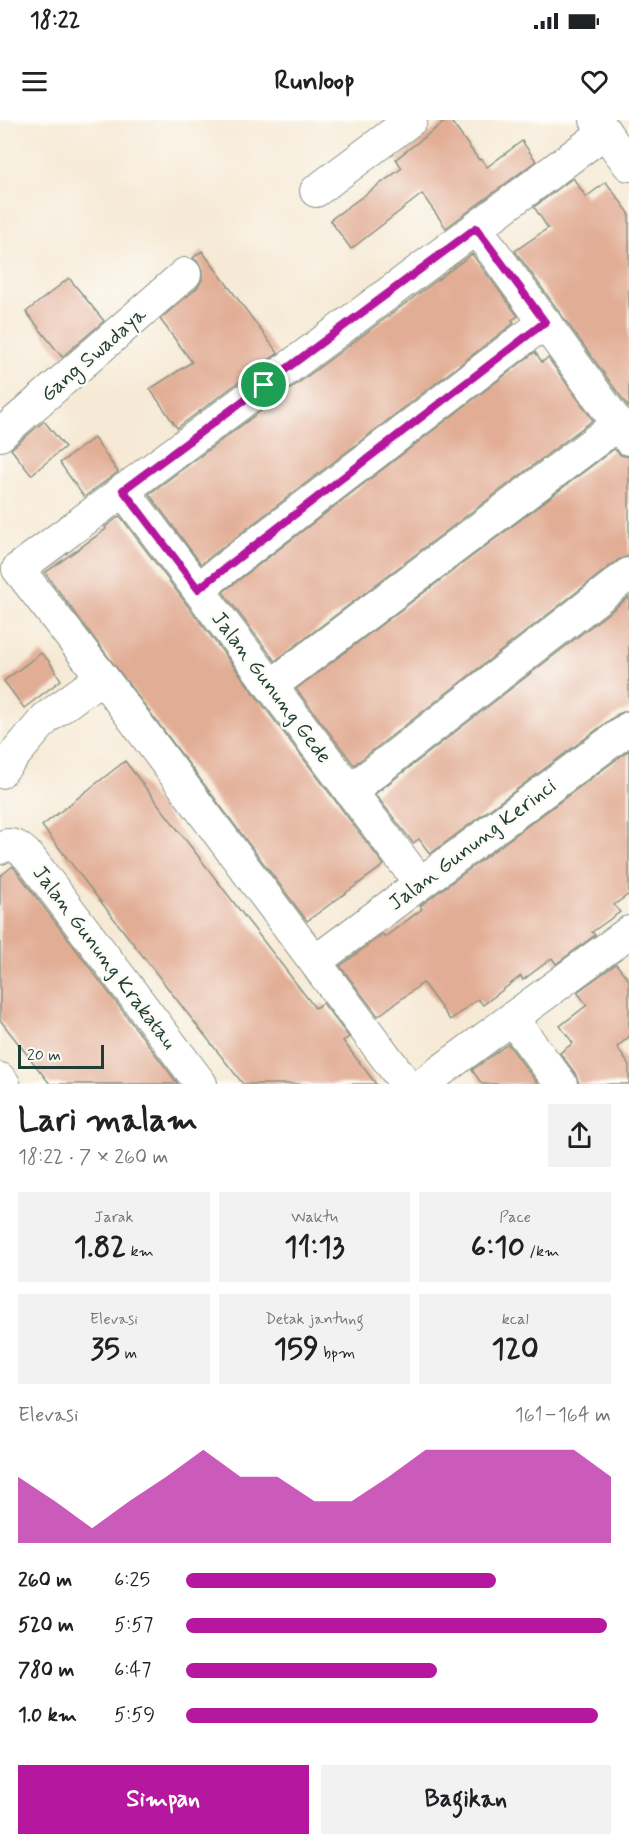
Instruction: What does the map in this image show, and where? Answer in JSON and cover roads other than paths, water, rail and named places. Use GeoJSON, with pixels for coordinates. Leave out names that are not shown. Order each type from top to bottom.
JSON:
{"type":"FeatureCollection","features":[{"type":"Feature","properties":{"kind":"street"},"geometry":{"type":"LineString","coordinates":[[316,191],[411,120]]}},
{"type":"Feature","properties":{"kind":"street"},"geometry":{"type":"LineString","coordinates":[[406,1084],[102,677],[9,567],[123,490],[476,228],[601,126],[629,165]]}},
{"type":"Feature","properties":{"kind":"street"},"geometry":{"type":"LineString","coordinates":[[271,686],[624,431],[476,228]]}},
{"type":"Feature","properties":{"kind":"street","name":"Gang Swadaya"},"geometry":{"type":"LineString","coordinates":[[0,435],[185,274]]}},
{"type":"Feature","properties":{"kind":"street"},"geometry":{"type":"LineString","coordinates":[[198,589],[545,322]]}},
{"type":"Feature","properties":{"kind":"street","name":"Jalan Gunung Gede"},"geometry":{"type":"LineString","coordinates":[[123,490],[420,883]]}},
{"type":"Feature","properties":{"kind":"street"},"geometry":{"type":"LineString","coordinates":[[350,791],[629,574]]}},
{"type":"Feature","properties":{"kind":"street"},"geometry":{"type":"LineString","coordinates":[[0,772],[46,718],[102,677]]}},
{"type":"Feature","properties":{"kind":"street","name":"Jalan Gunung Kerinci"},"geometry":{"type":"LineString","coordinates":[[316,961],[629,728]]}},
{"type":"Feature","properties":{"kind":"street","name":"Jalan Gunung Krakatau"},"geometry":{"type":"LineString","coordinates":[[0,848],[11,845],[20,847],[29,856],[201,1084]]}},
{"type":"Feature","properties":{"kind":"street"},"geometry":{"type":"LineString","coordinates":[[423,1084],[629,932]]}},
{"type":"Feature","properties":{"kind":"street"},"geometry":{"type":"LineString","coordinates":[[512,1019],[561,1084]]}},
{"type":"Feature","properties":{"kind":"street"},"geometry":{"type":"LineString","coordinates":[[0,1079],[4,1084]]}}]}
